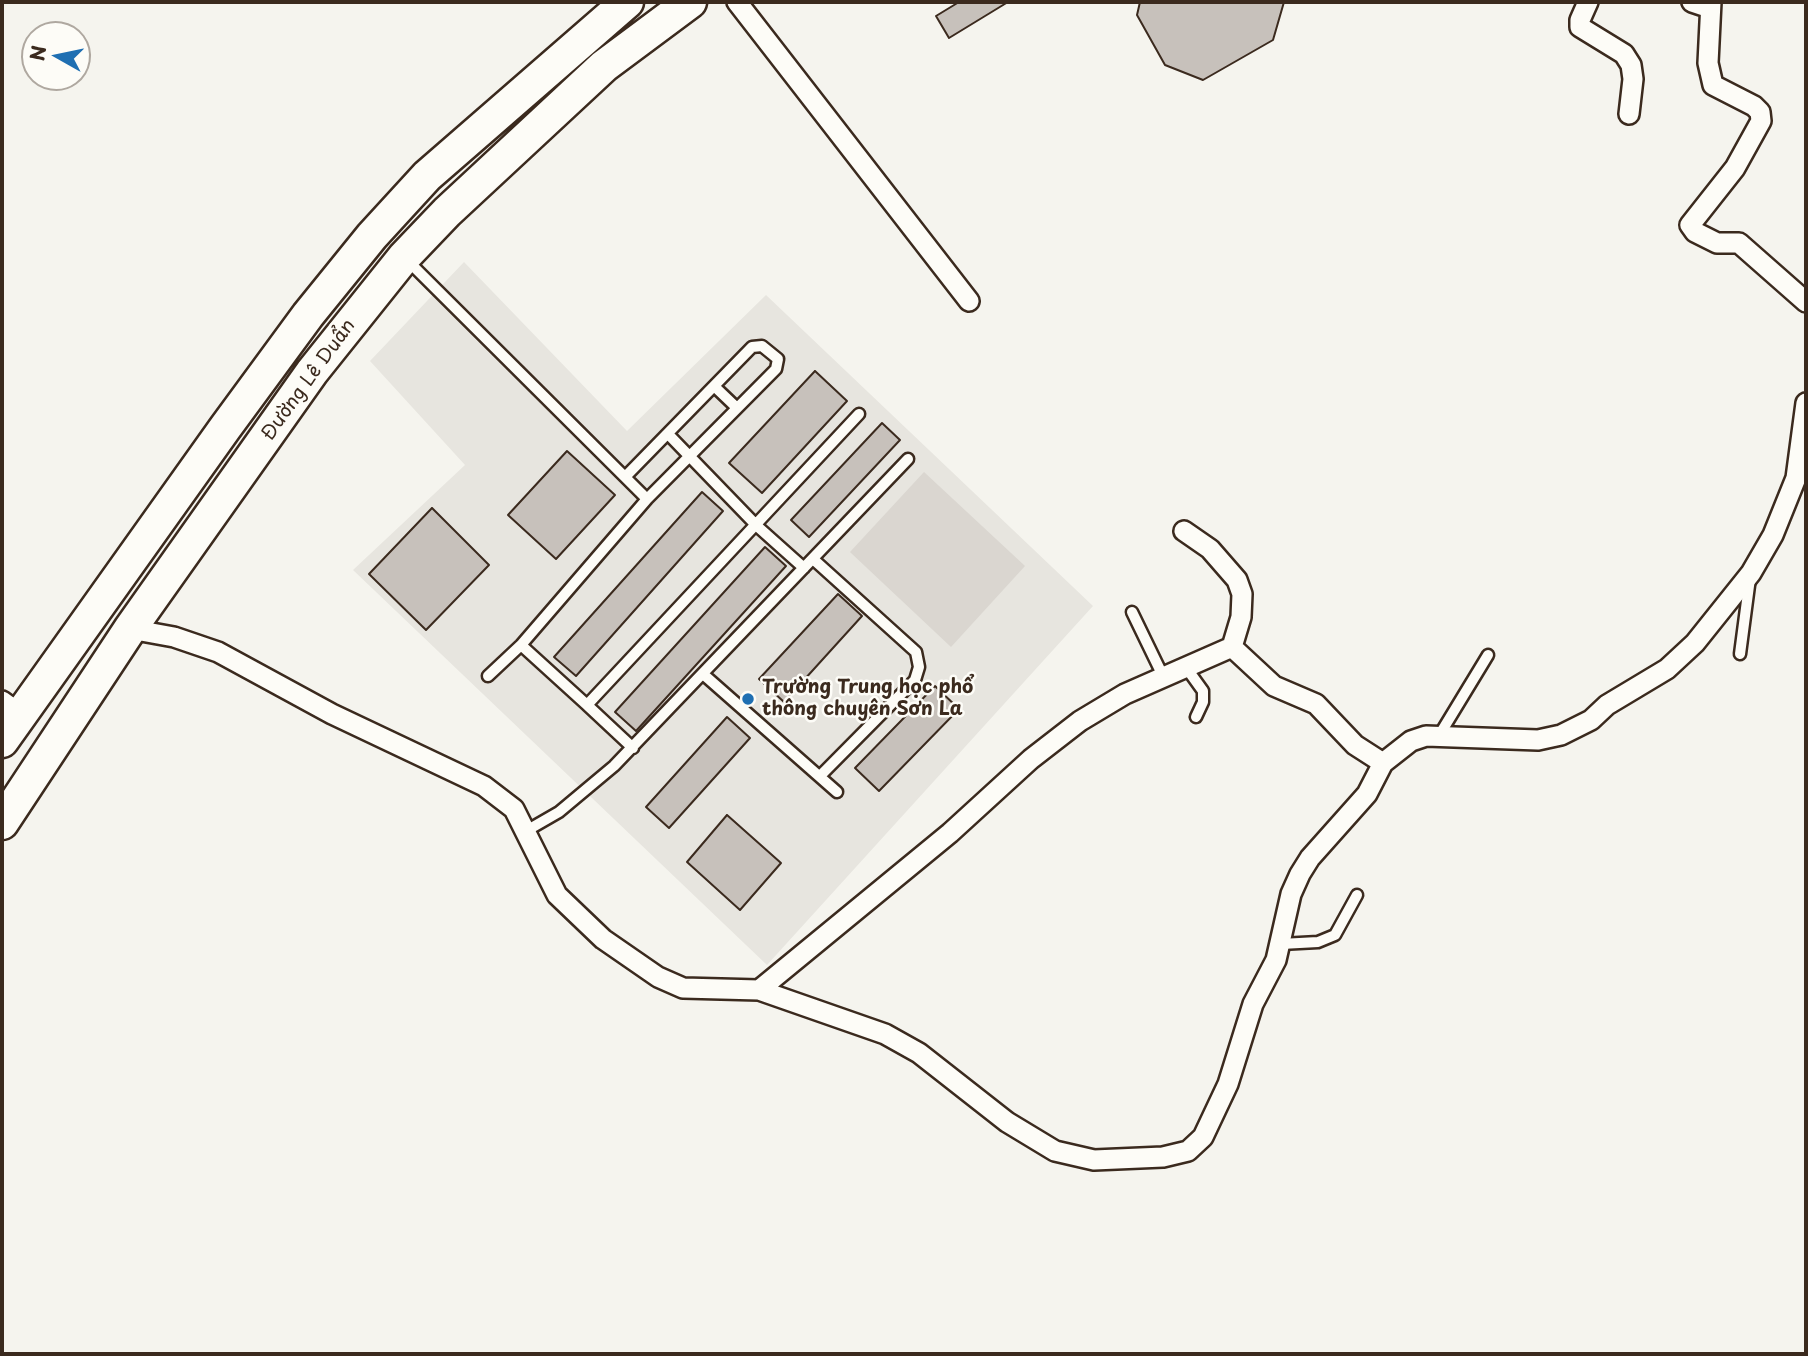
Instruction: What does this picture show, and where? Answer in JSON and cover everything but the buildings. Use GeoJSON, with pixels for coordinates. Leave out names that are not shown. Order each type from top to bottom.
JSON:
{"type":"FeatureCollection","features":[{"type":"Feature","properties":{"kind":"main road","name":"Đường Lê Duẩn"},"geometry":{"type":"LineString","coordinates":[[2,741],[11,707],[56,660],[308,315],[372,236],[427,176],[627,2]]}},
{"type":"Feature","properties":{"kind":"main road","name":"Đường Lê Duẩn"},"geometry":{"type":"LineString","coordinates":[[2,823],[130,629],[312,373],[404,257],[447,212],[604,66],[690,2]]}},
{"type":"Feature","properties":{"kind":"main road"},"geometry":{"type":"LineString","coordinates":[[56,660],[91,686]]}},
{"type":"Feature","properties":{"kind":"street"},"geometry":{"type":"LineString","coordinates":[[737,2],[969,301]]}},
{"type":"Feature","properties":{"kind":"street"},"geometry":{"type":"LineString","coordinates":[[1588,2],[1580,27],[1624,54],[1631,65],[1633,79],[1629,114]]}},
{"type":"Feature","properties":{"kind":"street"},"geometry":{"type":"LineString","coordinates":[[1705,4],[1708,63],[1713,85],[1754,106],[1760,112],[1761,121],[1735,168],[1690,225],[1695,232],[1717,243],[1740,243],[1806,302]]}},
{"type":"Feature","properties":{"kind":"street"},"geometry":{"type":"LineString","coordinates":[[130,629],[174,637],[218,652],[332,714],[484,786],[514,809],[544,874],[558,895],[603,939],[631,960],[683,988],[759,990],[885,1034],[919,1053],[1007,1122],[1055,1151],[1094,1160],[1134,1160],[1188,1151],[1203,1137],[1228,1084],[1253,1004],[1281,944],[1292,894],[1300,874],[1310,858],[1367,794],[1383,763],[1411,741],[1440,734],[1538,740],[1577,728],[1684,655],[1751,573],[1773,535],[1796,478],[1806,404]]}},
{"type":"Feature","properties":{"kind":"street"},"geometry":{"type":"LineString","coordinates":[[1184,531],[1210,549],[1237,580],[1242,594],[1241,617],[1232,647]]}},
{"type":"Feature","properties":{"kind":"street"},"geometry":{"type":"LineString","coordinates":[[759,990],[950,833],[1052,742],[1125,694],[1185,665],[1232,647]]}},
{"type":"Feature","properties":{"kind":"street"},"geometry":{"type":"LineString","coordinates":[[1232,647],[1273,686],[1316,704],[1355,745],[1383,763]]}},
{"type":"Feature","properties":{"kind":"lane"},"geometry":{"type":"LineString","coordinates":[[404,257],[647,499]]}},
{"type":"Feature","properties":{"kind":"lane"},"geometry":{"type":"LineString","coordinates":[[488,676],[521,645],[647,499],[776,369],[778,359],[762,346],[755,346],[626,476]]}},
{"type":"Feature","properties":{"kind":"lane"},"geometry":{"type":"LineString","coordinates":[[715,387],[737,408]]}},
{"type":"Feature","properties":{"kind":"lane"},"geometry":{"type":"LineString","coordinates":[[587,705],[859,414]]}},
{"type":"Feature","properties":{"kind":"lane"},"geometry":{"type":"LineString","coordinates":[[668,435],[757,526],[804,568]]}},
{"type":"Feature","properties":{"kind":"lane"},"geometry":{"type":"LineString","coordinates":[[526,831],[586,792],[633,748],[908,459]]}},
{"type":"Feature","properties":{"kind":"lane"},"geometry":{"type":"LineString","coordinates":[[813,559],[916,652],[919,667],[915,680],[820,776]]}},
{"type":"Feature","properties":{"kind":"lane"},"geometry":{"type":"LineString","coordinates":[[1740,654],[1751,573]]}},
{"type":"Feature","properties":{"kind":"lane"},"geometry":{"type":"LineString","coordinates":[[1132,612],[1163,676]]}},
{"type":"Feature","properties":{"kind":"lane"},"geometry":{"type":"LineString","coordinates":[[521,645],[633,748]]}},
{"type":"Feature","properties":{"kind":"lane"},"geometry":{"type":"LineString","coordinates":[[1440,734],[1488,655]]}},
{"type":"Feature","properties":{"kind":"lane"},"geometry":{"type":"LineString","coordinates":[[1185,665],[1203,691],[1203,702],[1196,718]]}},
{"type":"Feature","properties":{"kind":"lane"},"geometry":{"type":"LineString","coordinates":[[703,674],[838,792]]}},
{"type":"Feature","properties":{"kind":"lane"},"geometry":{"type":"LineString","coordinates":[[1281,944],[1318,942],[1335,935],[1357,895]]}},
{"type":"Feature","properties":{"kind":"shaded area","name":"Trường Trung học phổ thông chuyên Sơn La"},"geometry":{"type":"Polygon","coordinates":[[[464,262],[627,431],[766,295],[1093,606],[767,965],[353,570],[465,465],[370,361],[464,262]]]}},
{"type":"Feature","properties":{"kind":"shaded area"},"geometry":{"type":"Polygon","coordinates":[[[924,472],[1025,566],[951,647],[850,552],[924,472]]]}},
{"type":"Feature","properties":{"kind":"place","name":"Trường Trung học phổ thông chuyên Sơn La"},"geometry":{"type":"Point","coordinates":[748,699]}}]}
